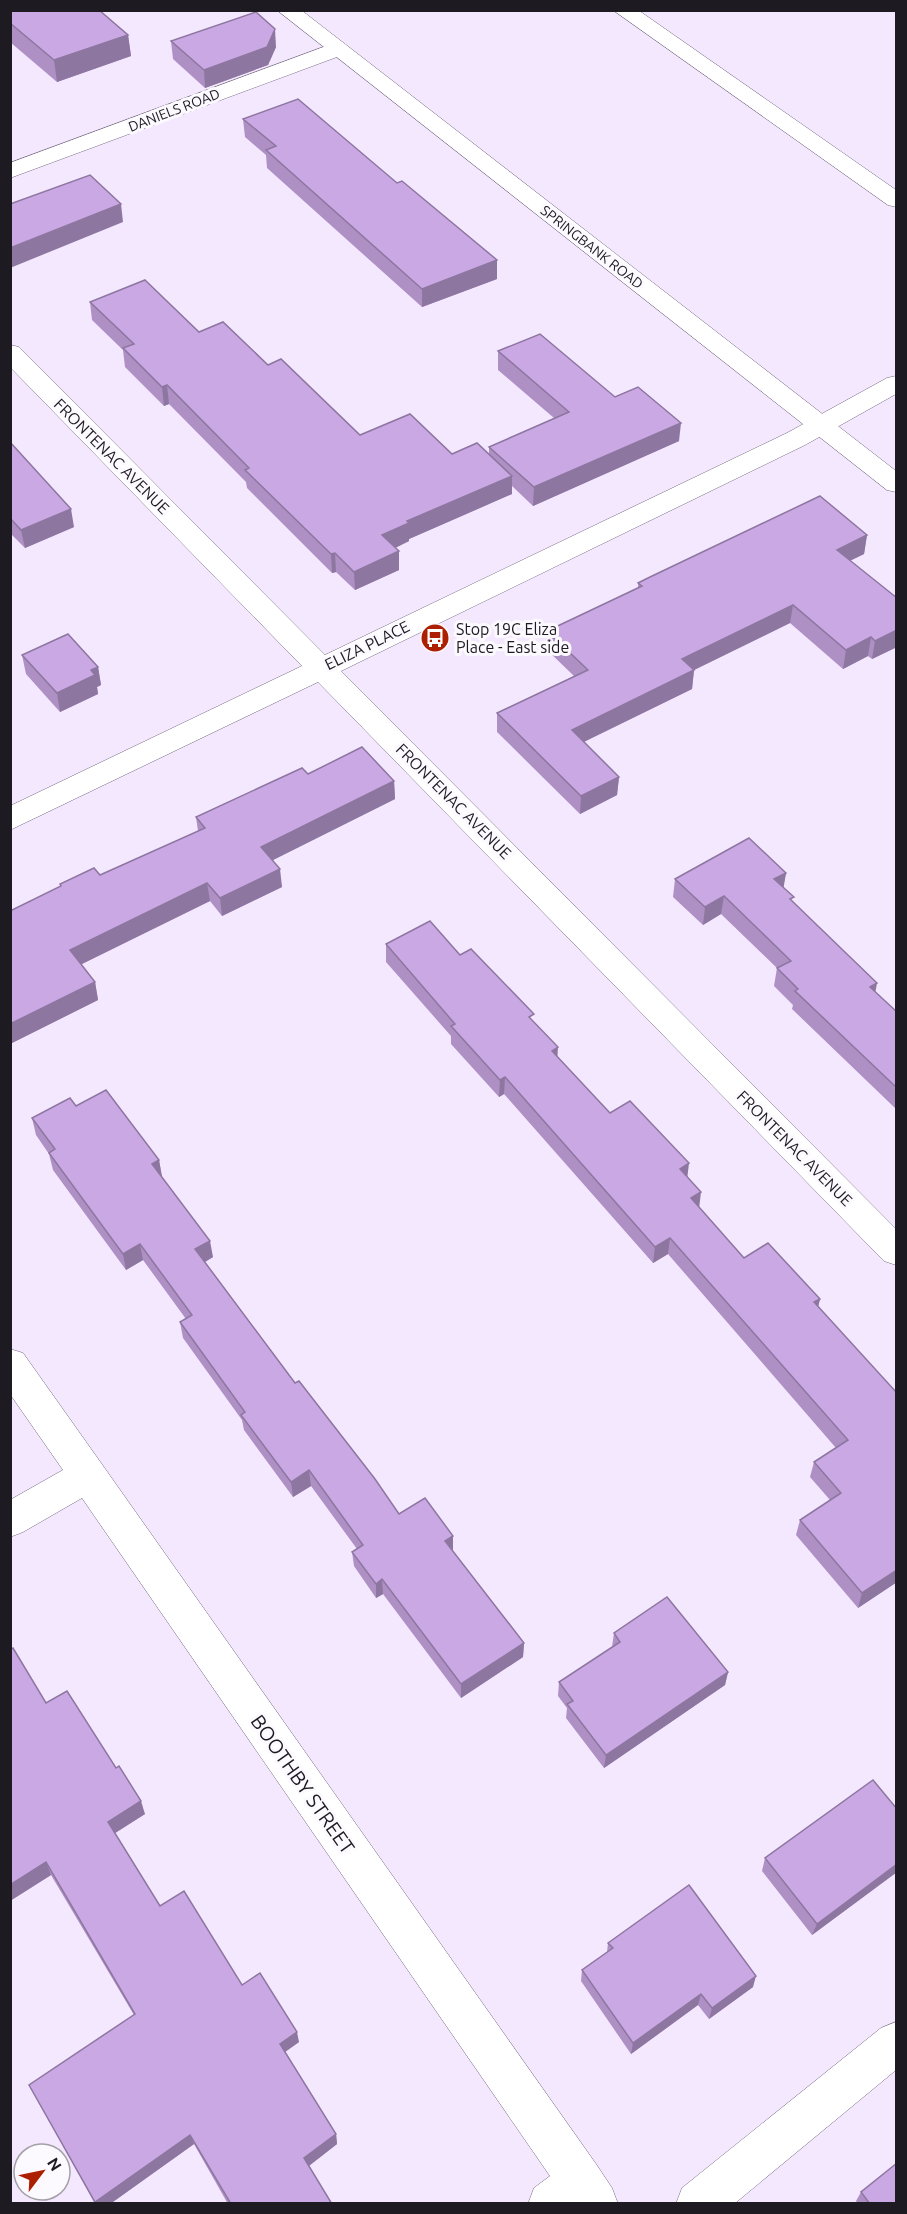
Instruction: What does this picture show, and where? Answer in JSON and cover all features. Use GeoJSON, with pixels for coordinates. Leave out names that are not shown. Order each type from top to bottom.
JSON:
{"type":"FeatureCollection","features":[{"type":"Feature","properties":{"kind":"street","name":"SPRINGBANK ROAD"},"geometry":{"type":"LineString","coordinates":[[287,10],[897,484]]}},
{"type":"Feature","properties":{"kind":"street"},"geometry":{"type":"LineString","coordinates":[[622,10],[897,200]]}},
{"type":"Feature","properties":{"kind":"street","name":"DANIELS ROAD"},"geometry":{"type":"LineString","coordinates":[[10,171],[337,49]]}},
{"type":"Feature","properties":{"kind":"street","name":"FRONTENAC AVENUE"},"geometry":{"type":"LineString","coordinates":[[10,352],[897,1251]]}},
{"type":"Feature","properties":{"kind":"street","name":"ELIZA PLACE"},"geometry":{"type":"LineString","coordinates":[[10,819],[822,426],[897,384]]}},
{"type":"Feature","properties":{"kind":"street","name":"BOOTHBY STREET"},"geometry":{"type":"LineString","coordinates":[[10,1364],[88,1475],[576,2196]]}},
{"type":"Feature","properties":{"kind":"street"},"geometry":{"type":"LineString","coordinates":[[10,1520],[88,1475]]}},
{"type":"Feature","properties":{"kind":"street"},"geometry":{"type":"LineString","coordinates":[[698,2204],[897,2043]]}},
{"type":"Feature","properties":{"kind":"building"},"geometry":{"type":"Polygon","coordinates":[[[10,10],[99,10],[128,35],[54,60],[10,23],[10,10]]]}},
{"type":"Feature","properties":{"kind":"building"},"geometry":{"type":"Polygon","coordinates":[[[256,12],[275,29],[267,47],[204,70],[171,41],[256,12]]]}},
{"type":"Feature","properties":{"kind":"building"},"geometry":{"type":"Polygon","coordinates":[[[298,99],[397,183],[402,181],[497,260],[422,289],[266,150],[276,146],[243,119],[298,99]]]}},
{"type":"Feature","properties":{"kind":"building"},"geometry":{"type":"Polygon","coordinates":[[[90,175],[121,204],[10,248],[10,204],[90,175]]]}},
{"type":"Feature","properties":{"kind":"building"},"geometry":{"type":"Polygon","coordinates":[[[145,280],[199,332],[223,322],[268,365],[281,359],[360,435],[410,414],[452,454],[477,443],[512,476],[407,521],[409,523],[382,535],[399,551],[354,572],[335,553],[331,554],[245,470],[249,468],[167,385],[162,387],[123,348],[134,344],[90,302],[145,280]]]}},
{"type":"Feature","properties":{"kind":"building"},"geometry":{"type":"Polygon","coordinates":[[[540,334],[615,397],[638,387],[681,423],[534,487],[489,447],[569,412],[498,351],[540,334]]]}},
{"type":"Feature","properties":{"kind":"building"},"geometry":{"type":"Polygon","coordinates":[[[10,442],[71,509],[21,530],[10,518],[10,442]]]}},
{"type":"Feature","properties":{"kind":"building"},"geometry":{"type":"Polygon","coordinates":[[[820,496],[867,535],[837,550],[897,598],[897,630],[875,641],[871,637],[846,650],[793,605],[682,659],[694,670],[572,730],[619,777],[581,796],[497,713],[588,670],[547,631],[642,586],[638,583],[650,577],[820,496]]]}},
{"type":"Feature","properties":{"kind":"building"},"geometry":{"type":"Polygon","coordinates":[[[68,634],[98,667],[91,670],[95,675],[57,693],[22,655],[68,634]]]}},
{"type":"Feature","properties":{"kind":"building"},"geometry":{"type":"Polygon","coordinates":[[[362,747],[394,781],[261,847],[280,869],[220,898],[207,883],[70,950],[95,982],[10,1024],[10,911],[94,868],[100,875],[205,828],[196,817],[302,768],[308,774],[362,747]]]}},
{"type":"Feature","properties":{"kind":"building"},"geometry":{"type":"Polygon","coordinates":[[[749,838],[786,873],[774,879],[794,897],[790,899],[877,983],[870,987],[897,1012],[897,1088],[795,991],[798,989],[777,968],[791,961],[724,896],[705,907],[675,879],[749,838]]]}},
{"type":"Feature","properties":{"kind":"building"},"geometry":{"type":"Polygon","coordinates":[[[430,921],[460,955],[471,949],[534,1014],[529,1017],[558,1047],[552,1051],[610,1113],[630,1101],[689,1163],[680,1169],[701,1192],[691,1198],[744,1258],[768,1243],[820,1299],[814,1302],[897,1393],[897,1570],[862,1593],[800,1520],[841,1493],[814,1462],[848,1440],[670,1238],[655,1247],[505,1077],[500,1080],[451,1026],[455,1024],[386,944],[430,921]]]}},
{"type":"Feature","properties":{"kind":"building"},"geometry":{"type":"Polygon","coordinates":[[[106,1090],[159,1160],[152,1164],[210,1241],[195,1249],[295,1383],[299,1381],[375,1479],[399,1514],[425,1498],[453,1536],[445,1541],[524,1643],[461,1684],[382,1579],[376,1584],[352,1552],[363,1545],[309,1470],[291,1482],[241,1415],[245,1412],[180,1322],[192,1315],[140,1244],[123,1254],[49,1153],[55,1149],[32,1118],[70,1098],[76,1106],[106,1090]]]}},
{"type":"Feature","properties":{"kind":"building"},"geometry":{"type":"Polygon","coordinates":[[[667,1597],[728,1672],[606,1755],[567,1704],[573,1701],[559,1682],[620,1642],[614,1633],[667,1597]]]}},
{"type":"Feature","properties":{"kind":"building"},"geometry":{"type":"Polygon","coordinates":[[[13,1648],[46,1703],[67,1691],[116,1768],[119,1766],[141,1801],[108,1822],[160,1906],[184,1891],[242,1985],[260,1973],[297,2032],[280,2044],[336,2134],[304,2158],[332,2204],[231,2204],[190,2135],[95,2202],[72,2161],[72,2142],[61,2142],[29,2085],[135,2014],[46,1862],[10,1885],[10,1650],[13,1648]]]}},
{"type":"Feature","properties":{"kind":"building"},"geometry":{"type":"Polygon","coordinates":[[[873,1780],[897,1809],[897,1864],[817,1924],[765,1858],[873,1780]]]}},
{"type":"Feature","properties":{"kind":"building"},"geometry":{"type":"Polygon","coordinates":[[[689,1885],[756,1976],[712,2008],[701,1994],[633,2043],[582,1970],[613,1948],[608,1943],[689,1885]]]}},
{"type":"Feature","properties":{"kind":"building"},"geometry":{"type":"Polygon","coordinates":[[[897,2163],[897,2204],[870,2204],[861,2192],[897,2163]]]}},
{"type":"Feature","properties":{"kind":"place","name":"Stop 19C Eliza Place - East side"},"geometry":{"type":"Point","coordinates":[435,638]}}]}
